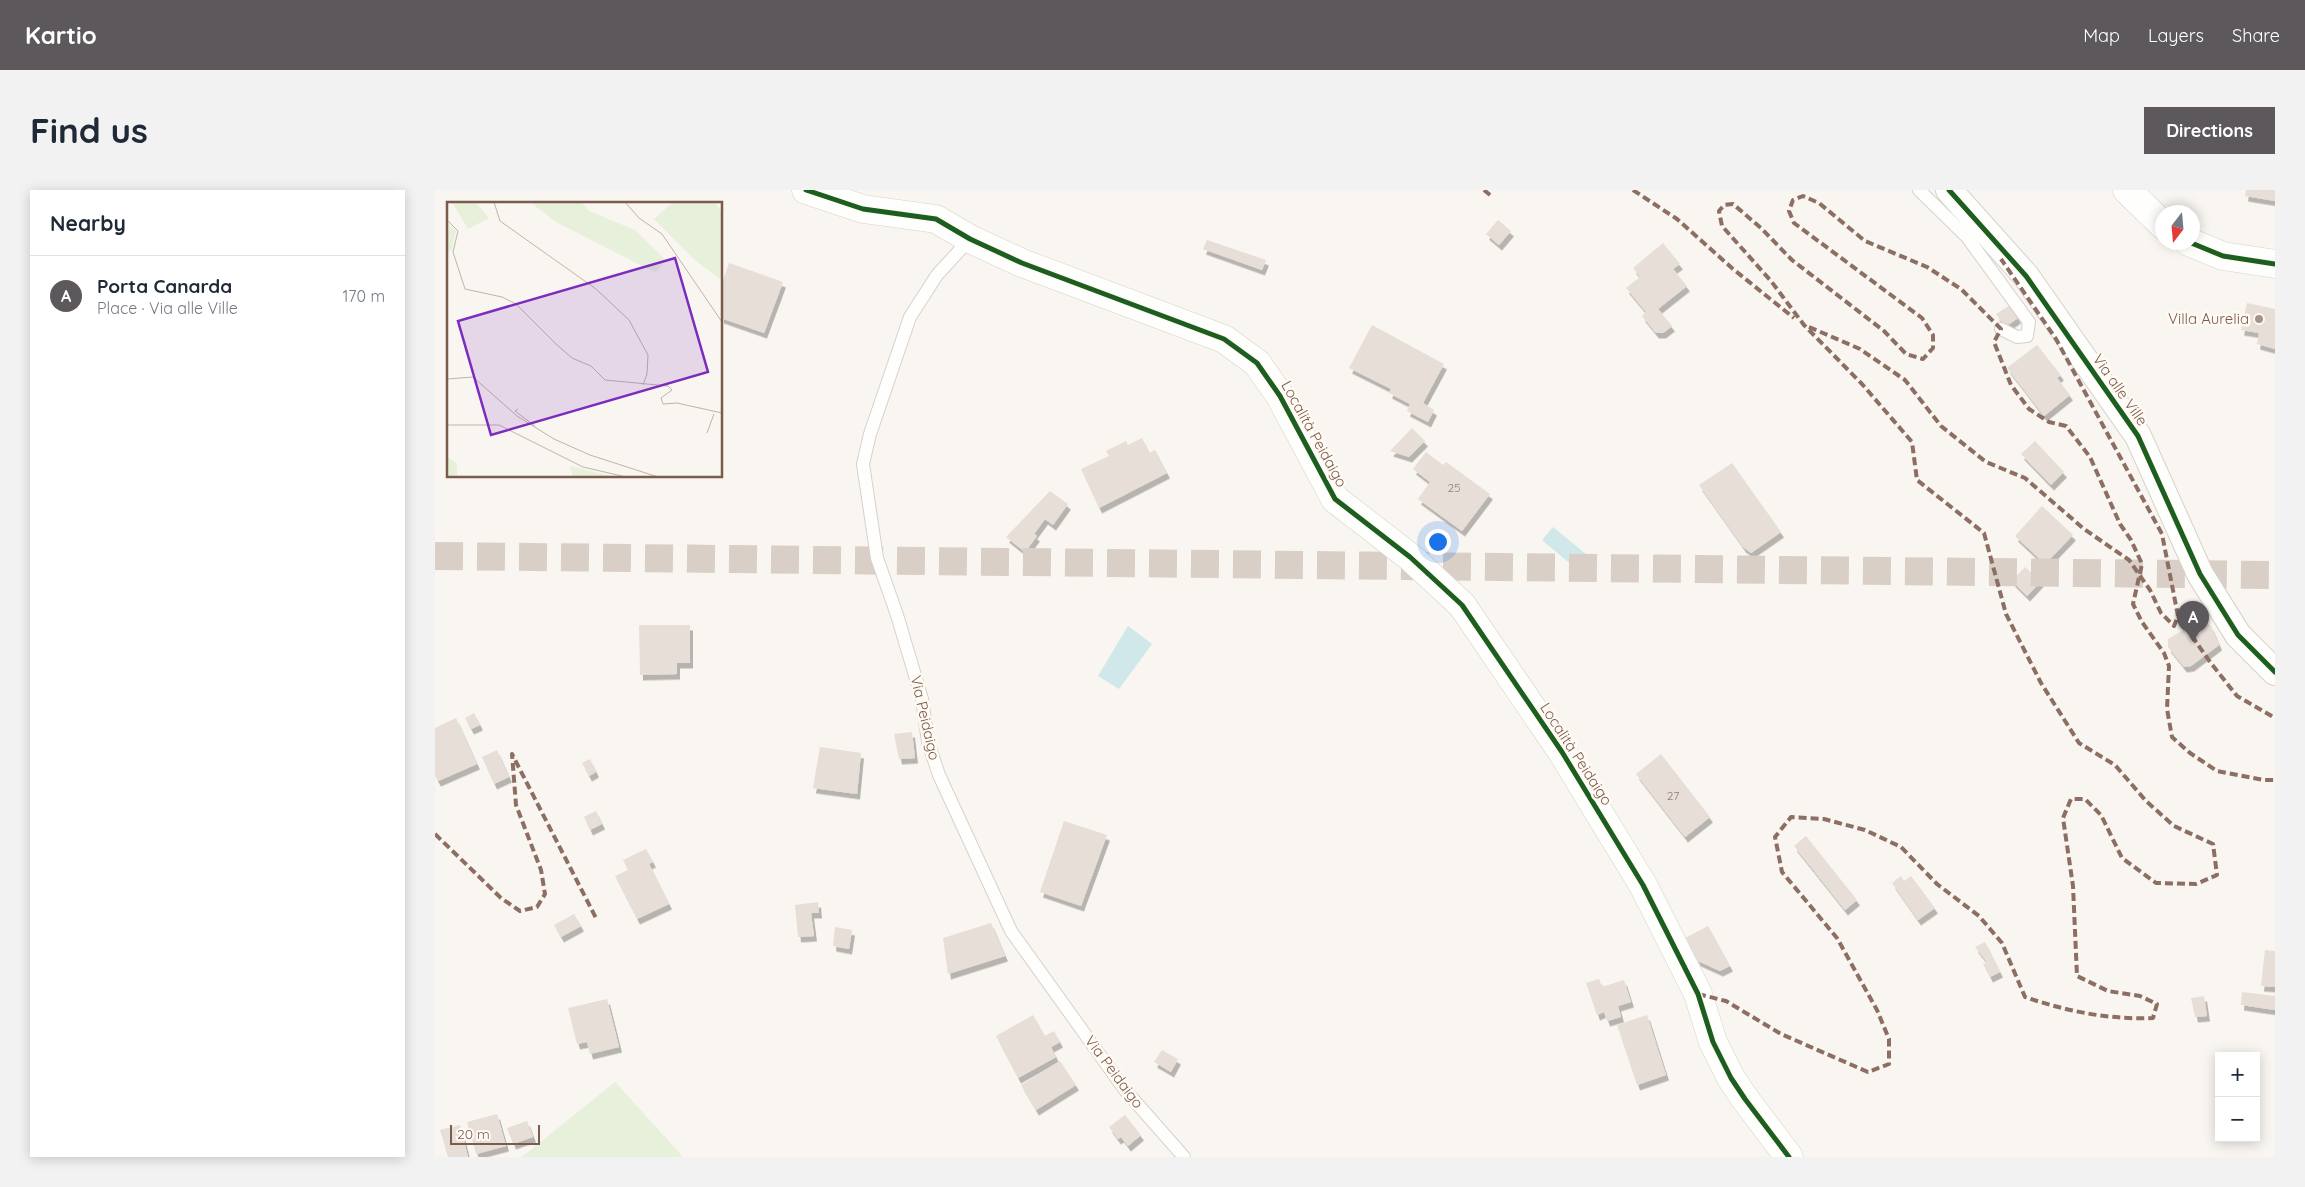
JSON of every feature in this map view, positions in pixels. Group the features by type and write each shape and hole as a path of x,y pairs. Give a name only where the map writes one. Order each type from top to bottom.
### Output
{"street":[{"name":"Località Peidaigo","path":"806,190 863,209 937,219 970,239 1078,286 1224,339 1257,363 1280,396 1335,499 1410,557 1462,605 1556,744 1643,884 1698,994 1713,1042 1731,1078 1789,1157"},
{"name":"Via alle Ville","path":"1949,190 2026,276 2138,436 2200,574 2238,635 2275,672"},
{"path":"2127,190 2155,218"},
{"path":"2200,247 2223,256 2275,264"}],"lane":[{"path":"1919,190 1967,237 2029,322 2027,336 2017,337 2001,329"},
{"name":"Via Peidaigo","path":"970,239 937,275 910,317 870,434 863,464 877,558 922,699 928,742 939,775 1011,931 1125,1090 1183,1157"}],"green space":[{"path":"615,1082 683,1157 522,1157"}],"water":[{"path":"1553,527 1598,564 1586,577 1542,540"},
{"path":"1128,626 1152,644 1119,689 1098,676"}],"building":[{"path":"2246,190 2275,190 2275,201 2245,196"},
{"path":"1498,220 1511,231 1499,245 1486,234"},
{"path":"1207,240 1266,260 1262,270 1203,249"},
{"path":"1663,243 1680,264 1673,269 1687,286 1658,309 1672,326 1663,333 1656,333 1642,316 1646,312 1626,288 1640,277 1633,268"},
{"path":"729,263 783,282 764,333 723,319 723,280"},
{"name":"Villa Aurelia","path":"2247,303 2275,309 2275,349 2257,344 2259,333 2241,330"},
{"path":"2010,305 2018,318 2005,327 1996,314"},
{"path":"1372,325 1444,364 1423,403 1434,410 1428,422 1407,411 1410,404 1389,393 1391,389 1349,368"},
{"path":"2037,345 2061,375 2057,378 2070,395 2044,416 2007,368"},
{"path":"1412,428 1425,441 1409,457 1390,451"},
{"path":"1142,438 1149,453 1155,450 1167,473 1099,508 1081,469 1109,456 1106,451 1126,441 1128,445"},
{"path":"2035,441 2064,472 2051,485 2021,454"},
{"path":"1426,452 1443,465 1446,462 1490,494 1462,531 1418,499 1430,482 1413,469"},
{"path":"1732,463 1781,532 1751,553 1743,547 1699,485"},
{"path":"1050,491 1068,504 1053,525 1045,519 1034,534 1037,536 1025,552 1006,537"},
{"path":"2042,506 2073,535 2045,564 2015,536"},
{"path":"2025,567 2041,581 2027,596 2012,581"},
{"path":"2202,619 2211,626 2219,645 2191,666 2184,667 2168,647 2168,639"},
{"path":"639,625 690,625 690,663 677,663 677,674 640,675"},
{"path":"474,713 480,725 471,729 465,718"},
{"path":"456,718 477,764 438,781 435,776 435,728"},
{"path":"912,732 915,758 899,759 894,734"},
{"path":"820,747 861,753 857,794 813,788"},
{"path":"497,750 509,777 494,784 482,757"},
{"path":"1661,754 1710,817 1685,837 1636,774"},
{"path":"590,759 596,772 589,776 582,763"},
{"path":"596,811 602,824 590,830 584,817"},
{"path":"1064,821 1107,835 1081,906 1040,892"},
{"path":"1806,836 1857,900 1845,910 1794,846"},
{"path":"646,849 653,862 649,864 669,904 637,919 615,876 628,870 623,860"},
{"path":"1901,876 1904,881 1911,876 1935,908 1918,920 1892,883"},
{"path":"818,902 819,913 811,913 814,936 798,937 795,905"},
{"path":"574,914 581,926 561,937 554,925"},
{"path":"991,923 1005,956 948,974 943,938"},
{"path":"1708,926 1730,966 1720,971 1698,961 1685,938"},
{"path":"835,927 852,930 849,949 833,946"},
{"path":"1985,942 2000,972 1990,977 1983,964 1987,962 1975,947"},
{"path":"2265,950 2275,951 2275,987 2261,986"},
{"path":"1599,979 1602,987 1624,980 1631,1002 1618,1006 1621,1017 1607,1021 1604,1012 1597,1015 1586,983"},
{"path":"2242,992 2275,996 2275,1010 2241,1005"},
{"path":"2204,996 2207,1016 2195,1017 2191,998"},
{"path":"607,999 619,1047 590,1054 587,1042 577,1044 568,1008"},
{"path":"1033,1015 1045,1036 1054,1031 1060,1042 1051,1047 1056,1057 1018,1078 996,1036"},
{"path":"1647,1015 1666,1075 1637,1085 1617,1025"},
{"path":"1162,1050 1178,1059 1171,1072 1154,1062"},
{"path":"1060,1061 1076,1085 1036,1110 1021,1085"},
{"path":"497,1114 506,1146 476,1154 467,1122"},
{"path":"1125,1115 1141,1135 1128,1146 1121,1137 1118,1139 1109,1127"},
{"path":"527,1121 533,1137 513,1144 507,1128"},
{"path":"460,1125 468,1157 448,1157 440,1130"}],"tunnel":[{"path":"435,556 2275,575"}],"marked path":[{"path":"1484,190 1490,195"},
{"path":"1633,190 1677,219 1733,269 1794,318"},
{"path":"1698,994 1726,1001 1781,1034 1868,1072 1889,1064 1889,1039 1877,1010 1837,938 1782,872 1775,837 1791,817 1824,819 1865,830 1901,847 1937,884 1979,916 2002,943 2025,997 2088,1014 2120,1018 2153,1018 2157,1004 2140,996 2108,991 2077,976 2073,886 2063,818 2071,799 2085,799 2101,815 2122,858 2156,883 2196,884 2217,875 2213,844 2174,826 2146,801 2115,765 2079,743 2041,683 2006,614 1984,533 1917,480 1912,442 1862,384 1804,325 1771,281 1722,226 1719,211 1724,205 1733,204 1761,228 1792,260 1884,331 1906,354 1923,359 1933,348 1933,335 1922,318 1794,223 1789,211 1793,200 1803,196 1819,203 1865,241 1927,267 1961,289 2001,329 1994,342 2011,385 2029,409 2049,422 2066,426 2090,457 2120,524 2131,540 2142,564 2133,604 2142,622 2164,653 2169,666 2167,709 2172,737 2190,753 2217,771 2264,780 2275,780"},
{"path":"1809,327 1860,349 1905,380 1941,426 1986,462 2025,478 2084,529 2129,560 2150,590 2161,613 2174,626 2178,616 2162,534 2056,339 2001,259"},
{"path":"2178,616 2210,662 2237,696 2275,718"},
{"path":"435,834 501,898 520,911 537,907 545,894 541,870 516,805 512,754 597,920"}],"cycle path":[{"path":"806,190 863,209 936,219 970,239 1022,263 1224,339 1257,363 1280,396 1335,499 1410,557 1462,605 1562,752 1643,885 1698,994 1713,1042 1731,1078 1789,1157"},
{"path":"1949,190 2026,276 2138,436 2200,574 2238,635 2275,672"},
{"path":"2200,247 2223,256 2275,264"}],"place":[{"name":"Villa Aurelia","path":"2259,319"},
{"name":"Porta Canarda","path":"2193,642"}]}
